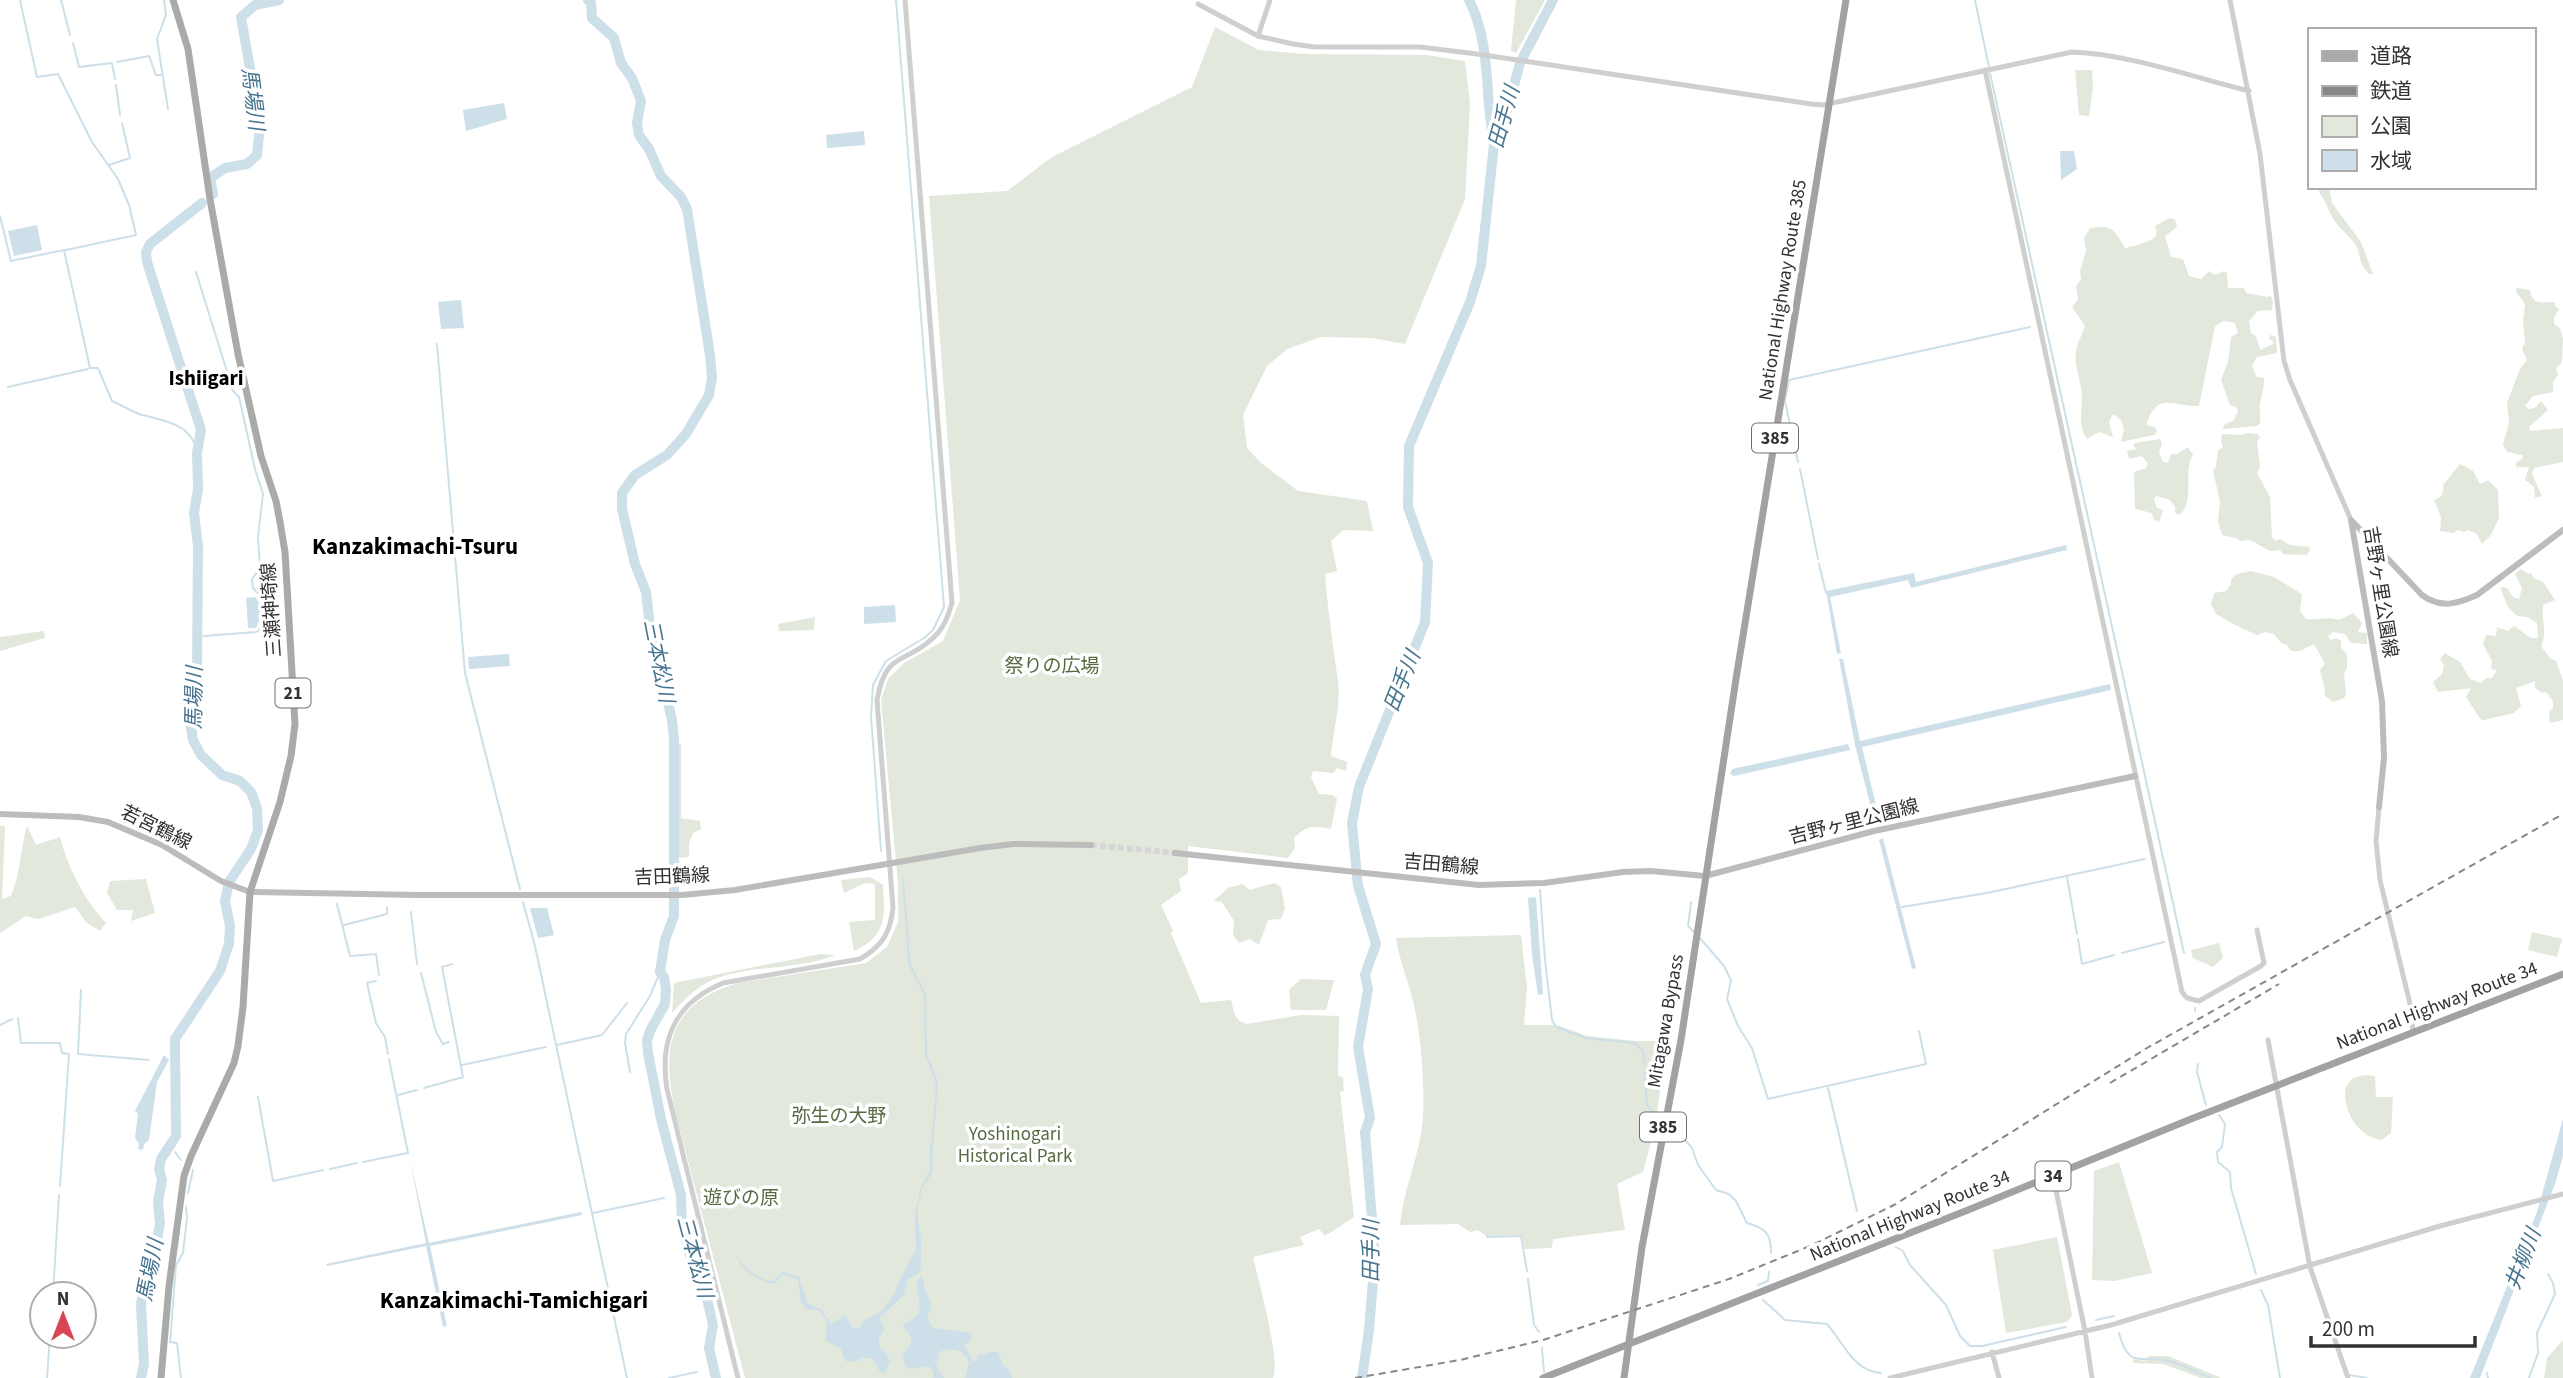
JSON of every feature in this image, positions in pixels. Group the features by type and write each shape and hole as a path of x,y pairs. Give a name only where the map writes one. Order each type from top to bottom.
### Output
{"highway":[{"name":"National Highway Route 385","path":"1705,876 1846,0"},
{"name":"Mitagawa Bypass","path":"1624,1378 1642,1248 1681,1040 1705,876"},
{"name":"National Highway Route 34","path":"1543,1378 2563,974"}],"main road":[{"name":"三瀬神埼線","path":"161,1378 169,1286 184,1176 234,1063 243,1007 250,892 280,802 292,756 295,724 285,552 276,501 261,456 238,354 210,200 188,49 173,0"},
{"name":"吉野ヶ里公園線","path":"2351,520 2422,595 2436,604 2444,605 2477,595 2563,530"},
{"name":"吉野ヶ里公園線","path":"2351,520 2382,701 2384,758 2379,807"},
{"name":"吉野ヶ里公園線","path":"1705,876 1874,831 2134,776"},
{"name":"若宮鶴線","path":"0,814 79,817 108,822 162,845 220,881 250,892"},
{"name":"吉田鶴線","path":"250,892 682,895 735,890 1013,844 1091,845"},
{"name":"吉田鶴線","path":"1175,853 1479,885 1544,883 1623,872 1651,871 1705,876"}],"street":[{"path":"738,1378 667,1089 664,1072 667,1042 675,1020 691,1001 705,990 723,983 860,959 884,940 890,928 893,908 877,700 880,685 891,665 933,638 947,620 952,603 905,0"},
{"path":"1258,36 1270,0"},
{"path":"2230,0 2260,154 2284,361 2351,520"},
{"path":"1198,4 1258,36 1315,47 1420,47 1533,61 1811,104 1829,103 2058,54 2094,53 2249,91"},
{"path":"1985,70 2134,776 2182,992 2187,998 2199,1001 2261,966 2264,962 2257,930"},
{"path":"2379,807 2376,841 2380,880 2410,1008 2413,1032"},
{"path":"2268,1040 2310,1266 2347,1375"},
{"path":"2053,1176 2092,1378"},
{"path":"1889,1378 2085,1331 2440,1226 2560,1194"},
{"path":"1992,1352 1999,1378"}],"green space":[{"path":"1516,0 1545,0 1516,53 1511,51"},
{"name":"Yoshinogari Historical Park","path":"1215,27 1259,50 1304,54 1426,55 1465,61 1470,104 1465,199 1405,344 1372,338 1321,337 1287,349 1267,366 1243,415 1247,448 1261,463 1298,491 1367,501 1373,531 1343,530 1331,541 1337,571 1325,574 1339,691 1331,756 1347,762 1346,771 1337,768 1333,773 1313,771 1311,777 1319,794 1333,795 1337,799 1331,829 1307,828 1294,838 1295,848 1288,858 1188,846 1188,873 1179,879 1181,891 1161,905 1201,1003 1231,1000 1237,1018 1247,1024 1301,1015 1339,1016 1338,1076 1343,1077 1344,1091 1340,1092 1354,1217 1325,1236 1319,1229 1300,1237 1304,1245 1253,1257 1272,1338 1275,1369 1273,1378 745,1378 675,1111 669,1067 671,1048 675,1030 684,1015 697,1002 715,992 738,983 866,963 887,947 898,922 898,883 881,700 888,679 904,663 943,641 960,600 929,196 1007,191 1052,157 1192,87"},
{"path":"2075,70 2092,70 2093,88 2089,116 2079,115"},
{"path":"2320,189 2329,189 2332,203 2361,242 2373,274 2369,274 2365,269 2356,245 2334,220"},
{"path":"2170,218 2175,220 2177,227 2165,236 2171,257 2183,259 2189,276 2201,279 2209,271 2215,275 2224,271 2227,273 2228,288 2244,288 2246,293 2267,297 2270,295 2273,300 2272,310 2258,311 2249,321 2251,333 2256,336 2260,350 2273,344 2269,339 2270,335 2276,337 2277,353 2257,357 2252,366 2257,377 2264,378 2260,423 2257,426 2223,429 2224,425 2234,420 2238,411 2230,405 2221,380 2228,362 2231,337 2238,333 2235,323 2224,321 2215,326 2199,406 2161,404 2151,414 2146,425 2155,427 2157,431 2154,435 2121,442 2124,429 2121,420 2113,414 2109,422 2113,437 2099,432 2087,439 2081,424 2082,396 2076,358 2077,346 2085,326 2072,307 2078,299 2076,286 2081,279 2080,271 2086,251 2084,238 2090,228 2108,228 2127,248 2154,238 2155,226"},
{"path":"2517,288 2530,290 2536,301 2555,302 2559,309 2554,324 2560,328 2563,339 2562,362 2556,369 2558,375 2553,382 2553,392 2533,396 2525,406 2529,409 2535,408 2541,401 2548,410 2529,427 2530,431 2563,428 2563,462 2534,468 2532,474 2542,496 2535,498 2534,487 2525,480 2529,467 2517,467 2515,464 2523,458 2522,455 2507,452 2503,444 2509,423 2507,403 2520,369 2527,360 2522,349 2525,342 2525,304 2516,292"},
{"path":"2222,434 2258,434 2260,438 2257,441 2260,467 2257,473 2270,497 2272,537 2275,541 2280,539 2290,545 2309,547 2307,555 2270,551 2250,540 2240,541 2222,535 2218,521 2220,502 2213,470 2216,467 2218,450 2223,447"},
{"path":"2160,439 2162,444 2159,453 2163,462 2168,463 2171,454 2177,454 2188,447 2193,455 2184,509 2179,515 2175,513 2175,507 2170,500 2156,496 2154,499 2157,508 2163,510 2159,522 2154,520 2152,513 2135,509 2134,472 2146,468 2148,464 2142,456 2129,459 2127,451 2136,449 2133,445 2135,443"},
{"path":"2460,464 2473,471 2480,484 2488,480 2498,490 2499,518 2491,535 2482,544 2477,534 2468,530 2453,533 2440,531 2441,517 2434,500 2442,495 2443,485"},
{"path":"2520,569 2543,582 2555,600 2543,605 2544,636 2541,646 2550,658 2556,661 2563,681 2563,720 2550,723 2549,712 2553,708 2553,701 2546,692 2542,693 2535,688 2535,681 2516,688 2521,706 2514,713 2484,720 2481,720 2466,697 2471,688 2438,692 2433,682 2442,674 2444,666 2440,659 2445,653 2460,662 2470,679 2481,683 2486,678 2492,678 2497,670 2491,669 2492,661 2483,644 2486,635 2496,636 2497,627 2508,631 2514,626 2531,638 2538,638 2537,623 2527,617 2517,616 2508,607 2500,587 2507,588 2513,597 2519,599 2522,588 2515,574"},
{"path":"2251,571 2274,577 2302,594 2300,611 2306,619 2339,620 2353,613 2362,623 2358,632 2367,633 2367,644 2351,643 2345,634 2333,632 2328,636 2331,640 2336,638 2341,641 2341,648 2347,654 2344,698 2333,702 2324,695 2320,670 2325,664 2314,644 2300,651 2290,650 2274,634 2265,632 2257,635 2216,614 2211,604 2214,593 2226,591 2231,579 2237,574"},
{"path":"815,617 814,630 779,631 778,624"},
{"path":"44,631 45,638 0,651 0,637"},
{"path":"677,744 681,744 681,818 700,821 701,829 693,833 689,843 689,857 678,858"},
{"path":"0,826 5,826 2,899 11,896 27,826 36,845 60,837 78,883 106,923 100,931 87,923 75,907 38,919 26,916 0,933"},
{"path":"870,877 883,885 882,924 873,939 854,951 849,922 875,920 875,884 865,883 844,893 841,880"},
{"path":"146,879 155,913 131,921 133,910 117,910 107,893 110,881"},
{"path":"1274,883 1281,887 1285,908 1281,919 1268,920 1259,945 1250,939 1239,943 1233,935 1234,921 1222,902 1214,901 1228,888 1242,884 1250,890"},
{"path":"2532,932 2562,939 2557,957 2528,950"},
{"path":"1521,935 1527,987 1524,1025 1557,1025 1587,1036 1667,1041 1655,1127 1643,1172 1617,1184 1625,1230 1553,1239 1552,1248 1525,1249 1521,1235 1486,1236 1478,1230 1470,1232 1458,1224 1400,1225 1421,1132 1423,1091 1416,1014 1396,938"},
{"path":"2219,943 2223,958 2213,967 2193,958 2191,950"},
{"path":"820,954 835,955 804,963 740,972 710,981 694,991 672,1013 674,983"},
{"path":"1301,979 1334,980 1326,1010 1291,1010 1289,990"},
{"path":"2375,1076 2376,1097 2393,1097 2391,1133 2381,1140 2358,1128 2346,1104 2346,1086 2353,1078"},
{"path":"2119,1162 2152,1273 2115,1281 2092,1280 2094,1171"},
{"path":"2057,1237 2072,1315 2067,1322 2006,1333 1993,1250"},
{"path":"2563,1340 2563,1378 2544,1378 2547,1358"},
{"path":"2148,1356 2168,1356 2222,1378 2201,1378 2163,1364 2133,1363 2134,1359 2145,1361"}],"water":[{"path":"504,103 507,119 466,131 463,110"},
{"path":"864,131 865,145 827,148 826,135"},
{"path":"2060,151 2074,151 2077,169 2061,180"},
{"path":"37,225 42,250 14,256 8,231"},
{"path":"461,300 464,328 441,329 438,302"},
{"path":"2066,545 2067,550 1911,588 1908,580 1830,597 1841,653 1837,654 1826,591 1914,573 1916,582"},
{"path":"255,597 264,609 256,628 248,628 246,598"},
{"path":"895,605 896,622 864,624 864,607"},
{"path":"509,654 510,666 469,669 468,657"},
{"path":"1839,659 1843,659 1860,741 2110,684 2111,690 1862,747 1880,822 1875,823 1855,745"},
{"path":"1848,744 1850,750 1734,776 1730,774 1732,769"},
{"path":"1883,838 1916,968 1912,969 1879,840"},
{"path":"1536,897 1543,994 1538,995 1528,898"},
{"path":"530,908 547,908 554,935 538,938"},
{"path":"164,1055 169,1060 157,1082 149,1140 144,1144 143,1150 138,1149 139,1144 135,1138 138,1113 135,1112"},
{"name":"井柳川","path":"2563,1119 2563,1156 2555,1184 2480,1378 2470,1378 2537,1212"},
{"path":"930,1145 933,1145 932,1173 922,1189 917,1212 921,1268 919,1273 907,1280 904,1295 879,1318 885,1328 879,1339 879,1346 890,1362 885,1373 881,1373 872,1359 863,1357 855,1362 845,1361 841,1349 825,1340 825,1318 818,1310 808,1310 801,1302 798,1280 784,1274 774,1284 762,1281 746,1270 736,1255 747,1268 767,1280 773,1281 783,1272 799,1277 807,1303 822,1310 831,1324 845,1315 852,1327 859,1328 890,1300 916,1251 915,1213 921,1187 930,1171"},
{"path":"410,1160 429,1243 581,1212 582,1215 430,1246 447,1326 443,1327 426,1246 327,1266 326,1264 426,1243"},
{"path":"921,1275 931,1304 927,1315 930,1324 934,1328 972,1333 972,1338 965,1345 973,1362 977,1361 977,1356 998,1352 1012,1378 965,1378 969,1362 964,1354 952,1350 939,1352 936,1367 944,1378 933,1378 933,1371 929,1366 909,1369 905,1366 903,1354 911,1343 911,1338 903,1326 915,1317 919,1310 917,1285"}],"waterway":[{"path":"20,0 37,77 58,74 92,142 118,179 129,205 136,235 66,250"},
{"path":"61,0 70,35"},
{"path":"164,0 166,15 157,39 168,109"},
{"name":"馬場川","path":"213,194 210,178 225,168 247,164 257,155 260,126 241,17 255,5 279,0"},
{"name":"三本松川","path":"588,0 591,3 592,18 614,38 621,63 632,78 641,101 637,123 639,135 649,149 661,176 681,197 687,209 710,355 712,378 709,395 686,434 667,455 635,475 622,493 622,509 635,564 646,592 650,627 672,720 674,740 674,916 665,940 660,972 664,977 666,989 665,1004 647,1040 648,1053 661,1119 681,1195 682,1224 695,1274 707,1299 713,1325 709,1348 716,1378"},
{"path":"881,851 871,716 873,685 886,661 933,630 944,607 896,0"},
{"path":"1469,0 1484,52 1494,143"},
{"name":"田手川","path":"1362,1378 1375,1257 1365,1132 1370,1118 1358,1047 1368,989 1365,975 1376,944 1358,886 1352,823 1359,787 1425,622 1428,563 1408,507 1409,446 1470,302 1481,266 1494,144 1508,108 1520,63 1553,0"},
{"path":"1975,0 1989,67"},
{"path":"73,43 79,67 112,63 115,79"},
{"path":"117,62 149,56 156,75 162,75"},
{"path":"1990,73 2184,953"},
{"path":"116,85 120,115"},
{"path":"109,165 130,158 122,123"},
{"name":"馬場川","path":"141,1378 144,1364 141,1305 148,1257 157,1239 160,1224 158,1202 162,1180 159,1169 161,1159 176,1136 175,1039 220,971 229,944 230,926 225,901 229,882 251,849 258,830 257,808 251,792 240,781 222,775 201,755 193,740 190,721 197,672 198,546 194,513 201,430 146,252 150,244 202,203"},
{"path":"0,216 11,261 64,250 90,368 98,368 112,401 138,414 177,425 190,436 197,453"},
{"path":"196,272 233,391 239,397 263,494 258,537 260,568 252,579 253,588 270,606 266,621 256,632 204,636"},
{"path":"1798,462 1785,401 1789,380 2030,327"},
{"path":"437,344 465,673 520,889"},
{"path":"8,387 88,369"},
{"path":"1800,469 1818,559"},
{"path":"1819,564 1826,593"},
{"path":"1902,907 1987,893 2145,859"},
{"path":"2067,877 2077,934"},
{"path":"903,880 909,958 911,968 925,994 926,1053 937,1084 932,1145"},
{"path":"1540,890 1552,1020 1556,1027 1586,1038 1635,1043 1643,1051 1644,1065"},
{"path":"523,902 535,946 627,1378"},
{"path":"1691,902 1688,926 1695,933"},
{"path":"337,904 350,956 376,954 379,975"},
{"path":"344,925 387,914 387,907"},
{"path":"411,912 417,964"},
{"path":"1699,937 1724,966 1731,980 1727,999 1738,1026 1752,1048 1768,1099 1926,1064 1919,1031"},
{"path":"2078,939 2082,964 2114,955"},
{"path":"2122,953 2164,942"},
{"path":"424,1088 463,1077 442,967 452,964"},
{"path":"630,1072 626,1034 650,996 660,972"},
{"path":"421,973 436,1032 443,1044 449,1042"},
{"path":"376,981 367,983 376,1023 385,1037 388,1054"},
{"path":"81,990 78,1054 149,1060"},
{"path":"557,1045 602,1035 627,1003"},
{"path":"18,1018 21,1043 60,1043 62,1053 69,1054 60,1186"},
{"path":"0,1025 12,1019"},
{"path":"462,1065 546,1047"},
{"path":"363,1162 408,1153 389,1059"},
{"path":"2198,1064 2197,1072 2206,1105"},
{"path":"1645,1073 1647,1104 1654,1116"},
{"path":"1828,1088 1857,1211"},
{"path":"398,1095 417,1090"},
{"path":"258,1097 273,1181 323,1170"},
{"path":"2219,1115 2225,1124 2222,1147 2217,1152 2218,1162 2230,1172 2231,1188 2256,1274"},
{"path":"1673,1126 1692,1148 1698,1165 1716,1190 1729,1194 1736,1201 1747,1223 1766,1233 1771,1253"},
{"path":"175,1152 181,1160"},
{"path":"330,1169 357,1163"},
{"path":"188,1193 193,1170"},
{"path":"54,1280 59,1195"},
{"path":"593,1213 664,1198"},
{"path":"181,1378 177,1343 170,1342 176,1265 183,1253 186,1207"},
{"path":"1864,1231 1877,1238"},
{"path":"1487,1237 1521,1236 1527,1271"},
{"path":"1896,1247 1903,1251 1910,1265 1946,1305 1960,1336 1970,1346 1982,1346 2066,1327"},
{"path":"1758,1285 1768,1281 1769,1272"},
{"path":"2529,1378 2538,1353 2537,1333 2555,1294 2548,1274"},
{"path":"1528,1279 1534,1325 1539,1332"},
{"path":"2261,1290 2268,1305 2280,1378"},
{"path":"1763,1300 1785,1320 1827,1324 1856,1362 1881,1373"},
{"path":"2096,1320 2114,1316"},
{"path":"2119,1333 2123,1345 2132,1357 2169,1361 2210,1378"},
{"path":"1542,1348 1544,1372"},
{"path":"47,1378 49,1350"},
{"path":"669,1378 697,1372"},
{"path":"2487,1373 2488,1378"},
{"path":"2349,1375 2367,1378"}],"tunnel":[{"path":"1091,845 1175,853"}],"railway":[{"path":"1355,1378 1460,1360 1543,1340 1729,1279 1810,1246 1894,1205 2147,1048 2563,814"},
{"path":"2110,1083 2279,984"}],"district":[{"name":"Ishiigari","path":"206,378"},
{"name":"Kanzakimachi-Tsuru","path":"415,546"},
{"name":"Kanzakimachi-Tamichigari","path":"514,1300"}],"park label":[{"name":"祭りの広場","path":"1052,666"},
{"name":"弥生の大野","path":"839,1116"},
{"name":"遊びの原","path":"741,1198"}]}
